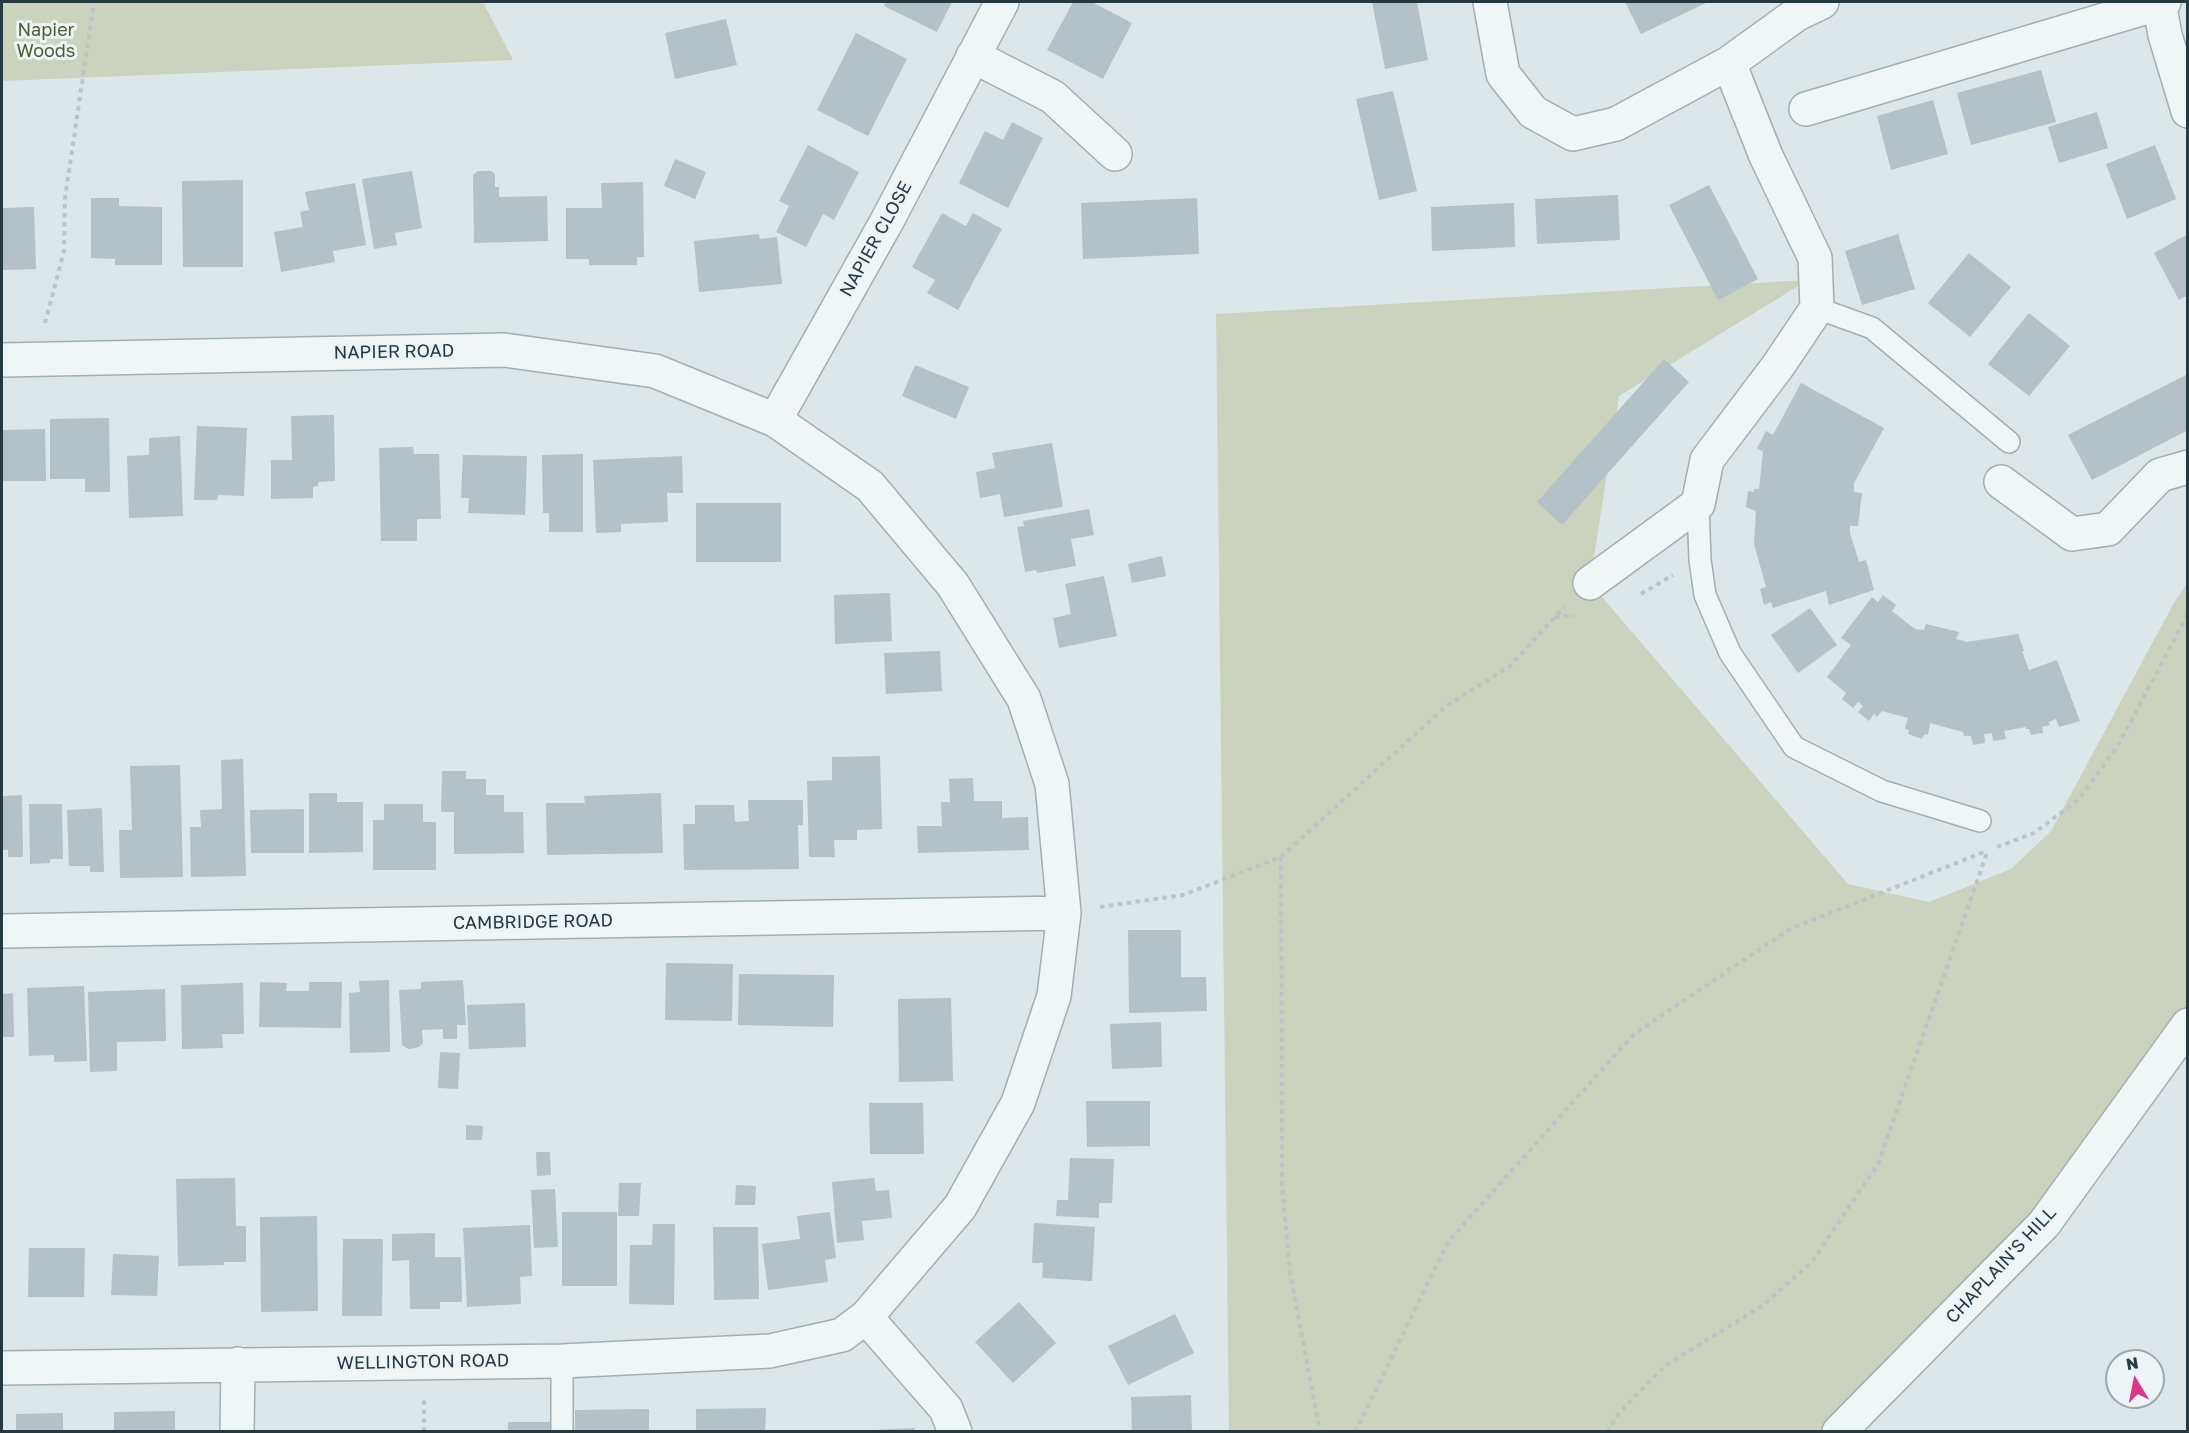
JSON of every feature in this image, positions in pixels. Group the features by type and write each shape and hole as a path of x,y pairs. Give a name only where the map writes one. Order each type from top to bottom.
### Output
{"street":[{"name":"NAPIER CLOSE","path":"775,420 887,221 1002,2"},
{"path":"1490,2 1503,74 1533,112 1573,134 1616,124 1729,63 1804,6"},
{"path":"1806,109 2161,2 2165,35 2187,111"},
{"path":"973,56 1053,97 1115,154"},
{"path":"1579,593 1698,504 1707,460 1778,366 1817,308 1815,258 1766,156 1729,63"},
{"name":"NAPIER ROAD","path":"2,360 504,350 655,371 775,420 870,486 953,585 1024,699 1052,784 1064,913 1054,996 1018,1103 960,1207 854,1326"},
{"path":"2001,482 2072,534 2108,529 2160,475 2187,467"},
{"name":"CAMBRIDGE ROAD","path":"2,931 1064,913"},
{"name":"CHAPLAIN'S HILL","path":"1839,1431 2044,1224 2187,1025"},
{"path":"854,1326 946,1409 955,1431"},
{"name":"WELLINGTON ROAD","path":"2,1368 562,1360 770,1351 854,1326"},
{"path":"237,1431 238,1364"}],"lane":[{"path":"1817,308 1872,328 2009,442"},
{"path":"1698,504 1700,560 1705,595 1730,653 1794,747 1882,790 1980,822"},
{"path":"562,1360 562,1431"}],"path":[{"path":"40,359 43,329 64,251 65,198 94,2"},
{"path":"1064,913 1183,896 1281,857 1445,707 1510,666 1579,593"},
{"path":"1355,1431 1449,1242 1634,1034 1790,929 2034,833 2078,800 2117,747 2187,614"},
{"path":"1607,1431 1619,1413 1666,1365 1762,1306 1812,1263 1871,1174 1882,1153 1989,850"},
{"path":"1281,857 1282,1184 1290,1274 1320,1431"}],"green space":[{"name":"Napier Woods","path":"2,2 483,2 513,60 2,81"},
{"path":"1808,280 1619,396 1590,583 1848,884 1929,902 2011,869 2051,831 2175,601 2187,584 2187,1025 2044,1224 1838,1431 1229,1431 1216,314"}],"building":[{"path":"886,2 952,2 937,32 884,6"},
{"path":"1073,2 1092,2 1132,23 1103,79 1047,50"},
{"path":"1372,2 1417,2 1428,60 1385,69"},
{"path":"1625,2 1708,2 1641,34"},
{"path":"726,19 737,65 675,79 665,33"},
{"path":"856,33 907,59 868,136 817,110"},
{"path":"2041,70 2056,122 1971,145 1957,93"},
{"path":"1393,91 1417,191 1379,200 1356,99"},
{"path":"1933,100 1948,154 1891,170 1877,116"},
{"path":"2097,112 2108,148 2059,163 2048,127"},
{"path":"1012,122 1043,138 1008,208 959,183 985,131 1003,140"},
{"path":"808,145 859,172 834,220 823,214 806,247 776,232 789,206 779,201"},
{"path":"2155,145 2176,199 2127,219 2106,164"},
{"path":"675,159 706,172 695,199 664,186"},
{"path":"412,171 422,228 395,233 397,245 374,249 362,179"},
{"path":"478,171 491,171 495,174 495,187 499,187 499,197 547,196 548,241 474,243 473,175"},
{"path":"243,180 243,267 183,267 182,181"},
{"path":"643,182 644,257 637,257 637,265 589,265 589,259 566,259 566,208 602,208 601,183"},
{"path":"355,183 366,245 333,251 335,262 281,272 274,232 303,227 300,212 309,210 305,192"},
{"path":"1709,185 1758,279 1718,300 1669,205"},
{"path":"1618,195 1620,240 1537,244 1535,199"},
{"path":"91,198 119,198 119,206 162,207 162,265 115,265 115,259 91,258"},
{"path":"1197,198 1199,254 1083,259 1081,203"},
{"path":"1514,203 1515,247 1432,251 1431,207"},
{"path":"34,207 36,269 2,270 2,208"},
{"path":"942,213 966,226 973,213 1002,229 958,310 927,293 935,280 912,267"},
{"path":"759,234 760,239 777,237 782,284 699,292 694,241"},
{"path":"1898,234 1915,289 1862,305 1845,251"},
{"path":"2188,234 2188,295 2179,300 2154,253"},
{"path":"1969,253 2011,287 1970,337 1928,303"},
{"path":"2029,313 2070,346 2029,396 1988,364"},
{"path":"1664,359 1689,382 1562,525 1537,502"},
{"path":"915,365 969,387 956,419 902,396"},
{"path":"2188,374 2188,430 2092,480 2068,435"},
{"path":"1801,383 1884,428 1854,483 1854,492 1862,493 1858,526 1850,526 1859,562 1866,560 1874,590 1829,605 1826,591 1773,608 1771,602 1764,605 1760,589 1766,587 1754,544 1756,511 1746,507 1748,491 1754,492 1754,489 1759,489 1763,452 1757,448 1766,431 1773,435"},
{"path":"334,415 335,481 318,482 318,486 313,487 313,498 271,499 271,460 292,460 291,416"},
{"path":"109,418 110,492 85,492 85,479 50,479 50,419"},
{"path":"197,426 247,428 244,496 218,495 217,500 194,500"},
{"path":"45,429 46,481 2,481 2,430"},
{"path":"180,436 183,516 129,518 127,456 149,455 149,438"},
{"path":"1052,443 1063,507 1004,517 1000,494 980,498 976,472 995,468 992,453"},
{"path":"413,447 414,454 439,454 441,519 417,519 417,541 381,541 379,448"},
{"path":"583,454 583,532 549,532 549,513 543,513 542,455"},
{"path":"463,455 527,456 525,515 468,513 469,498 461,498"},
{"path":"682,456 683,493 667,493 668,522 621,524 621,532 596,533 593,460"},
{"path":"696,503 781,503 781,562 696,562"},
{"path":"1089,509 1094,535 1071,539 1076,566 1037,573 1036,570 1025,572 1017,527 1024,526 1023,521"},
{"path":"1162,556 1166,576 1132,583 1128,564"},
{"path":"1104,576 1117,636 1059,648 1053,618 1071,614 1065,584"},
{"path":"890,593 892,641 835,644 834,595"},
{"path":"1883,595 1896,605 1892,611 1915,629 1924,630 1926,624 1959,632 1956,639 1967,642 2018,634 2029,670 2057,660 2080,721 2059,727 2056,719 2049,722 2050,725 2042,727 2043,733 2031,735 2026,727 2004,731 2006,739 1993,741 1992,733 1984,734 1985,743 1973,745 1971,736 1964,736 1963,732 1930,723 1928,735 1925,734 1922,739 1908,734 1909,730 1905,729 1908,718 1882,711 1877,717 1874,714 1869,721 1858,712 1863,706 1858,702 1853,708 1842,699 1846,693 1827,677 1851,645 1841,638 1872,597 1878,602"},
{"path":"1810,608 1837,645 1798,673 1771,635"},
{"path":"940,651 942,691 886,694 884,653"},
{"path":"880,756 882,829 857,830 857,840 834,840 835,857 809,857 807,781 832,780 832,757"},
{"path":"243,759 246,876 191,877 190,827 201,827 200,810 222,809 221,760"},
{"path":"180,765 183,877 120,878 119,830 132,830 130,766"},
{"path":"442,771 466,771 466,779 486,779 486,795 504,795 504,812 523,812 524,853 454,854 454,812 441,812"},
{"path":"973,778 974,801 1002,801 1002,818 1028,817 1029,850 918,853 917,826 942,826 941,802 950,802 949,779"},
{"path":"309,793 337,793 337,802 363,802 363,852 309,853"},
{"path":"661,793 663,853 547,855 546,803 585,803 584,796"},
{"path":"22,795 23,857 8,857 8,850 2,850 2,796"},
{"path":"748,800 803,800 803,825 798,825 799,869 684,870 683,824 695,824 695,805 734,805 735,822 749,821"},
{"path":"29,804 62,804 63,859 50,859 50,863 30,864"},
{"path":"384,804 423,804 423,822 436,822 436,870 373,870 373,820 384,820"},
{"path":"102,808 104,872 90,872 90,866 69,866 67,810"},
{"path":"304,809 304,853 251,853 250,810"},
{"path":"1128,930 1181,930 1181,977 1206,977 1207,1011 1129,1013"},
{"path":"666,963 733,964 732,1021 665,1020"},
{"path":"739,974 834,975 833,1027 738,1025"},
{"path":"389,980 390,1052 350,1053 349,993 360,992 359,981"},
{"path":"463,980 466,1025 457,1025 457,1039 443,1039 443,1029 422,1030 423,1043 419,1047 409,1049 402,1045 399,990 421,989 421,982"},
{"path":"260,982 287,983 286,991 309,991 309,982 342,982 341,1028 259,1027"},
{"path":"243,983 244,1034 222,1034 223,1048 182,1049 181,985"},
{"path":"84,986 87,1061 54,1062 54,1055 29,1056 27,988"},
{"path":"165,989 166,1041 117,1042 117,1071 90,1072 88,992"},
{"path":"13,993 14,1037 2,1037 2,994"},
{"path":"951,998 953,1081 899,1082 898,999"},
{"path":"525,1003 526,1047 469,1049 467,1005"},
{"path":"1161,1022 1162,1067 1112,1069 1110,1024"},
{"path":"440,1052 460,1053 458,1089 438,1088"},
{"path":"1086,1101 1150,1101 1150,1146 1087,1147"},
{"path":"869,1103 923,1103 924,1154 870,1154"},
{"path":"466,1125 483,1126 482,1140 466,1140"},
{"path":"536,1152 550,1152 551,1175 537,1176"},
{"path":"1070,1158 1114,1159 1112,1203 1099,1203 1099,1218 1056,1216 1057,1200 1068,1200"},
{"path":"235,1178 236,1226 246,1226 246,1262 178,1266 176,1179"},
{"path":"874,1178 876,1191 889,1190 892,1218 862,1221 864,1240 837,1243 832,1182"},
{"path":"619,1183 641,1183 639,1216 618,1216"},
{"path":"736,1185 756,1186 755,1205 735,1205"},
{"path":"555,1189 558,1247 534,1248 531,1190"},
{"path":"562,1212 617,1212 617,1286 562,1286"},
{"path":"830,1212 836,1258 825,1260 828,1282 768,1290 762,1244 800,1239 797,1216"},
{"path":"317,1216 318,1311 261,1312 260,1217"},
{"path":"1034,1223 1095,1227 1092,1281 1042,1278 1043,1263 1032,1263"},
{"path":"653,1224 675,1224 674,1305 629,1304 630,1245 652,1245"},
{"path":"530,1225 532,1276 520,1277 521,1304 467,1307 463,1228"},
{"path":"713,1227 758,1227 759,1299 714,1300"},
{"path":"435,1233 435,1257 461,1257 462,1302 440,1302 440,1309 410,1309 409,1260 392,1261 392,1234"},
{"path":"343,1239 383,1239 382,1316 342,1316"},
{"path":"29,1248 85,1248 84,1297 28,1297"},
{"path":"113,1254 159,1256 157,1296 111,1295"},
{"path":"1019,1302 1056,1343 1013,1383 975,1342"},
{"path":"1175,1314 1194,1353 1128,1385 1108,1346"},
{"path":"1191,1395 1192,1432 1132,1432 1131,1397"},
{"path":"766,1408 765,1432 696,1432 696,1409"},
{"path":"649,1409 649,1432 575,1432 575,1410"},
{"path":"175,1411 175,1432 114,1432 114,1412"},
{"path":"63,1413 63,1432 16,1432 16,1414"},
{"path":"508,1422 556,1422 556,1432 508,1432"},
{"path":"915,1428 915,1432 872,1432 872,1430"}]}
